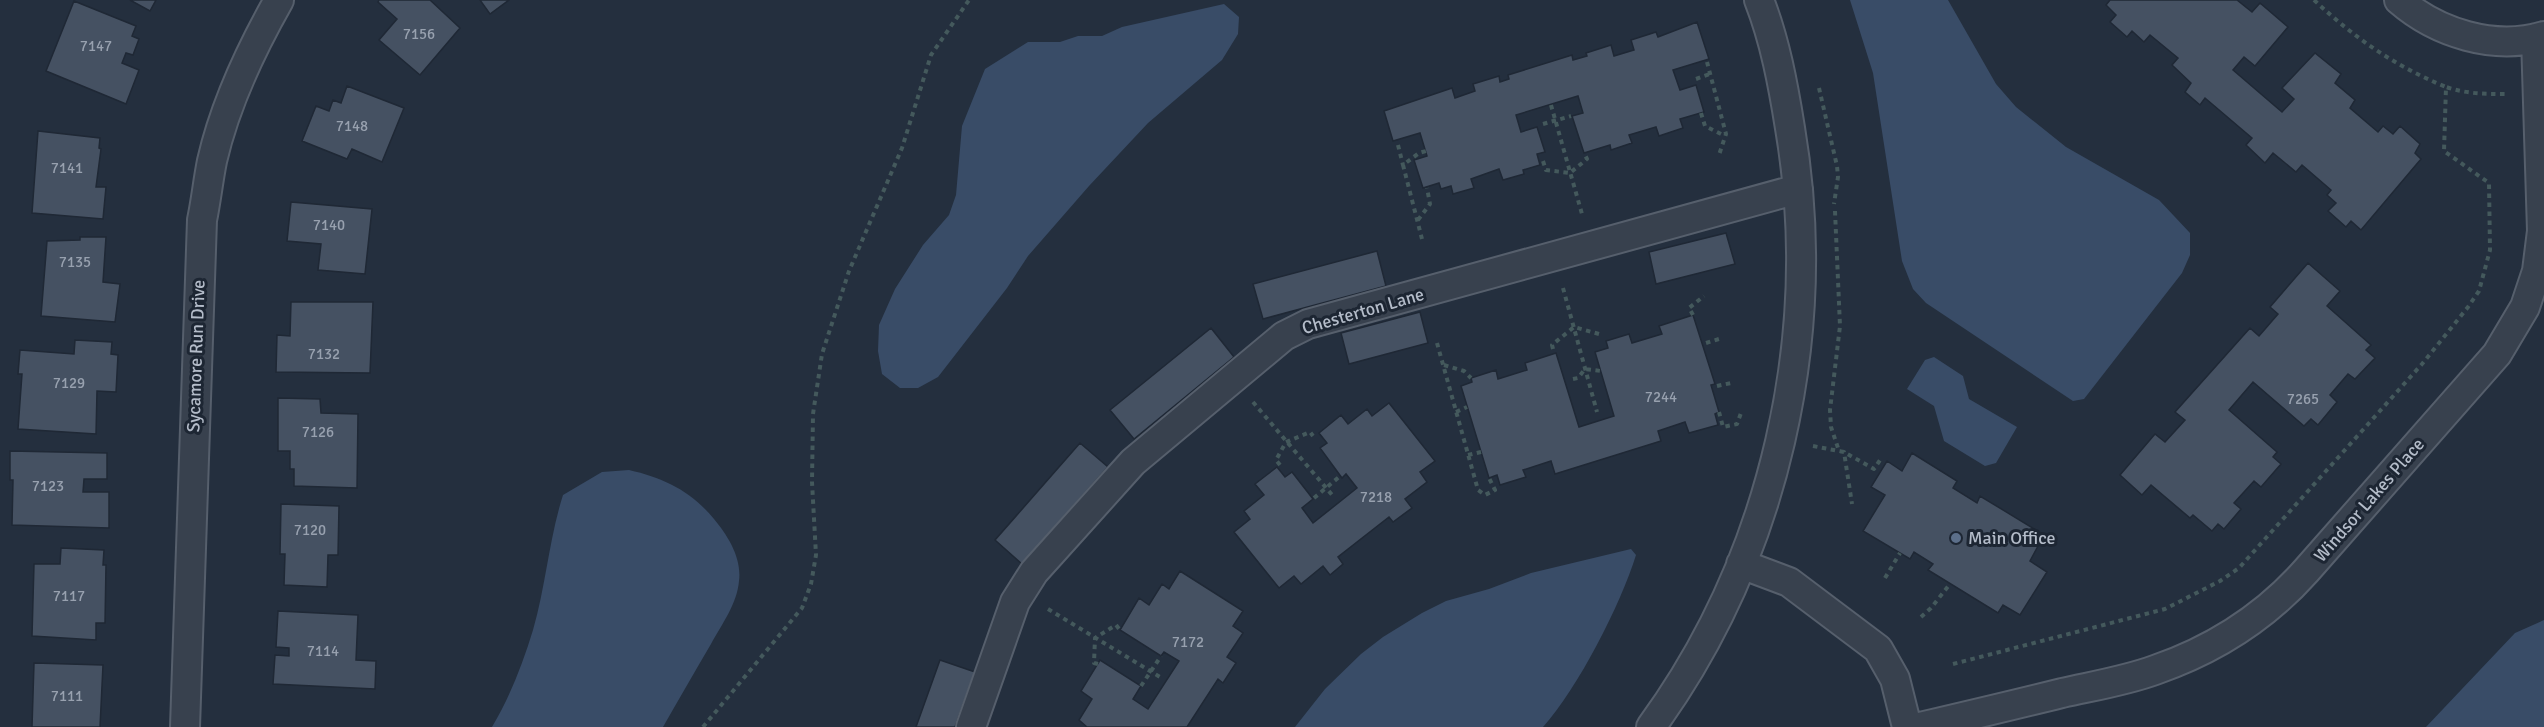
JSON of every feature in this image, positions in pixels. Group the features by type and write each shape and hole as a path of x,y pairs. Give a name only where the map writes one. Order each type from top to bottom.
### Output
{"street":[{"name":"Sycamore Run Drive","path":"184,727 198,276 202,220 212,161 224,118 251,51 279,0"},
{"path":"1664,722 1741,564 1767,489 1783,431 1790,391 1801,303 1798,189 1794,146 1780,72 1759,0"},
{"name":"Windsor Lakes Place","path":"1920,727 2154,671 2222,641 2250,622 2292,587 2497,354 2525,307 2537,271 2542,231 2537,92 2540,37 2503,42 2469,37 2442,27 2411,11 2399,0"},
{"name":"Chesterton Lane","path":"971,727 1020,592 1034,572 1133,462 1268,346 1308,324 1555,258 1798,189"},
{"path":"1741,564 1781,578 1802,590 1878,649 1894,679 1907,727"}],"path":[{"path":"703,727 802,608 811,584 816,555 813,414 822,354 849,271 902,148 931,55 969,0"},
{"path":"2314,0 2351,34 2416,75 2463,93 2478,95 2537,92"},
{"path":"1707,62 1725,136 1719,155"},
{"path":"1696,79 1710,74"},
{"path":"1953,664 2165,609 2220,581 2239,568 2422,363 2479,291 2490,250 2489,183 2444,151 2446,87"},
{"path":"1551,105 1591,247"},
{"path":"1701,113 1705,126 1725,136"},
{"path":"1543,124 1571,116"},
{"path":"1398,145 1422,239"},
{"path":"1403,165 1419,153 1426,151"},
{"path":"1543,161 1546,170 1570,173 1587,159 1584,153"},
{"path":"1417,220 1430,204 1427,188"},
{"path":"1555,258 1598,412"},
{"path":"1693,315 1689,308 1704,296"},
{"path":"1574,327 1599,334"},
{"path":"1553,349 1552,345 1574,327"},
{"path":"1706,343 1719,339"},
{"path":"1437,343 1478,490 1485,495 1495,490 1489,478"},
{"path":"1443,364 1464,371 1470,378"},
{"path":"1585,369 1600,371"},
{"path":"1573,379 1578,378 1585,369"},
{"path":"1232,377 1333,495"},
{"path":"1717,386 1731,383"},
{"path":"1456,412 1467,407"},
{"path":"1719,412 1723,427 1737,424 1741,413"},
{"path":"1783,431 1809,445 1851,455 1874,469 1882,457"},
{"path":"1280,465 1276,460 1286,442 1310,432 1312,436"},
{"path":"1468,455 1481,452"},
{"path":"1314,498 1339,477"},
{"path":"1885,578 1900,553"},
{"path":"1921,616 1931,608 1950,584"},
{"path":"1020,592 1160,677"},
{"path":"1095,638 1116,625 1120,630"},
{"path":"1095,638 1094,663 1098,664"},
{"path":"1141,686 1161,656"}],"water":[{"path":"1850,0 1948,0 1996,84 2016,107 2066,147 2159,200 2190,233 2190,255 2182,273 2084,399 2073,401 1926,303 1913,289 1902,261 1873,73"},
{"path":"1224,4 1239,17 1238,34 1222,60 1148,123 1089,186 1028,256 1007,288 938,377 918,388 900,388 882,374 878,351 879,325 895,289 923,245 949,215 956,195 962,126 985,69 1028,42 1060,42 1078,36 1102,36 1122,27"},
{"path":"1934,357 1963,376 1969,399 2017,427 1996,463 1985,466 1944,441 1934,406 1907,389 1925,360"},
{"path":"629,470 654,477 686,493 705,509 724,533 733,548 739,572 738,589 728,614 663,727 492,727 516,680 533,630 563,495 602,472"},
{"path":"1631,549 1636,555 1609,622 1584,669 1543,727 1295,727 1325,689 1361,654 1383,637 1422,613 1446,601 1489,589 1531,573"},
{"path":"2544,620 2544,727 2426,727 2515,633"}],"building":[{"path":"130,0 156,0 150,11"},
{"path":"379,0 430,0 460,28 420,75 379,40 397,19 378,2"},
{"path":"480,0 509,0 490,14"},
{"path":"2110,0 2237,0 2252,12 2260,3 2288,27 2255,66 2244,57 2233,70 2282,112 2294,99 2282,88 2315,53 2341,74 2335,83 2355,100 2350,108 2378,132 2383,126 2393,134 2400,126 2420,144 2415,153 2421,159 2361,230 2351,221 2346,227 2328,211 2336,203 2327,195 2331,190 2302,165 2296,172 2273,153 2265,163 2246,145 2252,138 2205,98 2200,105 2185,92 2191,83 2172,65 2178,58 2150,35 2144,42 2132,31 2127,37 2110,22 2116,15 2106,5"},
{"path":"74,1 136,26 132,36 139,39 133,55 126,53 122,63 139,70 126,104 46,71"},
{"path":"1697,22 1709,59 1673,70 1680,90 1696,85 1704,112 1680,119 1683,128 1659,136 1656,127 1629,135 1632,143 1611,150 1610,145 1584,153 1572,116 1583,113 1578,96 1516,115 1521,132 1537,127 1545,152 1537,154 1540,165 1523,170 1524,174 1503,180 1499,169 1471,179 1474,188 1453,194 1451,186 1441,189 1439,183 1423,188 1414,160 1427,156 1420,133 1393,141 1384,111 1452,88 1455,98 1475,91 1473,84 1499,76 1500,82 1509,79 1508,75 1572,55 1573,60 1587,56 1586,53 1611,45 1614,56 1634,50 1631,40 1656,32 1658,37"},
{"path":"347,86 404,108 382,162 352,149 347,159 302,141 316,106 329,111 333,100 341,103"},
{"path":"38,131 100,138 99,148 101,149 96,187 106,187 103,219 32,213"},
{"path":"291,202 372,209 365,274 318,270 321,244 287,241"},
{"path":"1726,233 1735,264 1656,284 1649,252"},
{"path":"80,237 106,237 103,282 120,284 115,322 41,316 47,241 80,240"},
{"path":"1377,251 1386,286 1263,319 1253,284"},
{"path":"2308,263 2340,291 2327,306 2371,345 2366,350 2375,358 2355,379 2348,374 2330,395 2337,402 2318,425 2311,419 2304,426 2253,382 2229,410 2277,452 2273,457 2281,464 2261,487 2254,481 2234,503 2241,509 2224,529 2218,524 2212,531 2193,515 2190,518 2151,485 2142,495 2120,475 2155,434 2165,442 2185,420 2175,412 2250,328 2259,336 2278,314 2270,307"},
{"path":"291,302 373,302 370,373 276,372 277,335 290,336"},
{"path":"1420,312 1428,343 1349,364 1341,333"},
{"path":"1693,315 1715,384 1711,385 1719,412 1715,414 1718,425 1689,433 1685,422 1658,431 1661,441 1555,474 1551,461 1523,470 1526,477 1500,485 1497,475 1489,478 1461,386 1472,382 1471,378 1496,370 1498,379 1527,370 1525,363 1556,353 1579,427 1614,416 1595,352 1608,348 1606,341 1629,334 1632,343 1662,334 1659,326"},
{"path":"1211,328 1234,357 1134,439 1110,410"},
{"path":"75,340 112,342 111,354 118,355 116,392 97,391 96,434 18,429 22,374 18,374 20,350 74,354"},
{"path":"278,398 320,399 321,413 358,414 357,488 294,486 294,469 290,469 290,451 278,451"},
{"path":"1389,403 1435,461 1420,472 1427,482 1405,499 1412,508 1393,522 1389,517 1338,557 1343,564 1330,575 1323,566 1301,584 1294,576 1279,588 1234,532 1250,519 1244,511 1264,495 1255,484 1277,467 1285,477 1292,472 1313,499 1302,508 1313,523 1357,488 1346,474 1342,478 1320,448 1327,443 1319,433 1341,415 1348,424 1367,409 1372,416"},
{"path":"1080,443 1108,467 1022,564 995,540"},
{"path":"10,451 107,453 107,479 84,479 83,492 109,492 109,528 12,525 13,480 10,480"},
{"name":"Main Office","path":"1912,453 1957,481 1953,488 1977,503 1980,496 2041,533 2034,543 2038,546 2030,561 2047,572 2020,615 2003,605 1998,613 1928,570 1933,564 1914,552 1910,559 1863,531 1885,495 1871,487 1887,461 1902,471"},
{"path":"281,504 339,506 338,555 328,555 327,587 284,585 285,554 280,554"},
{"path":"61,548 104,550 105,623 96,623 96,640 32,636 34,564 60,564"},
{"path":"1180,571 1243,611 1233,626 1243,633 1227,657 1236,663 1223,683 1218,679 1187,727 1087,727 1079,720 1092,699 1081,691 1100,660 1141,686 1133,699 1148,709 1179,661 1164,652 1161,656 1120,630 1139,598 1149,605 1162,584 1169,589"},
{"path":"278,611 358,615 356,660 376,661 375,689 273,684 275,655 289,656 289,648 276,647"},
{"path":"940,660 975,672 955,727 916,727"},
{"path":"34,663 103,665 100,727 32,727"}],"place":[{"name":"Main Office","path":"1956,538"}]}
